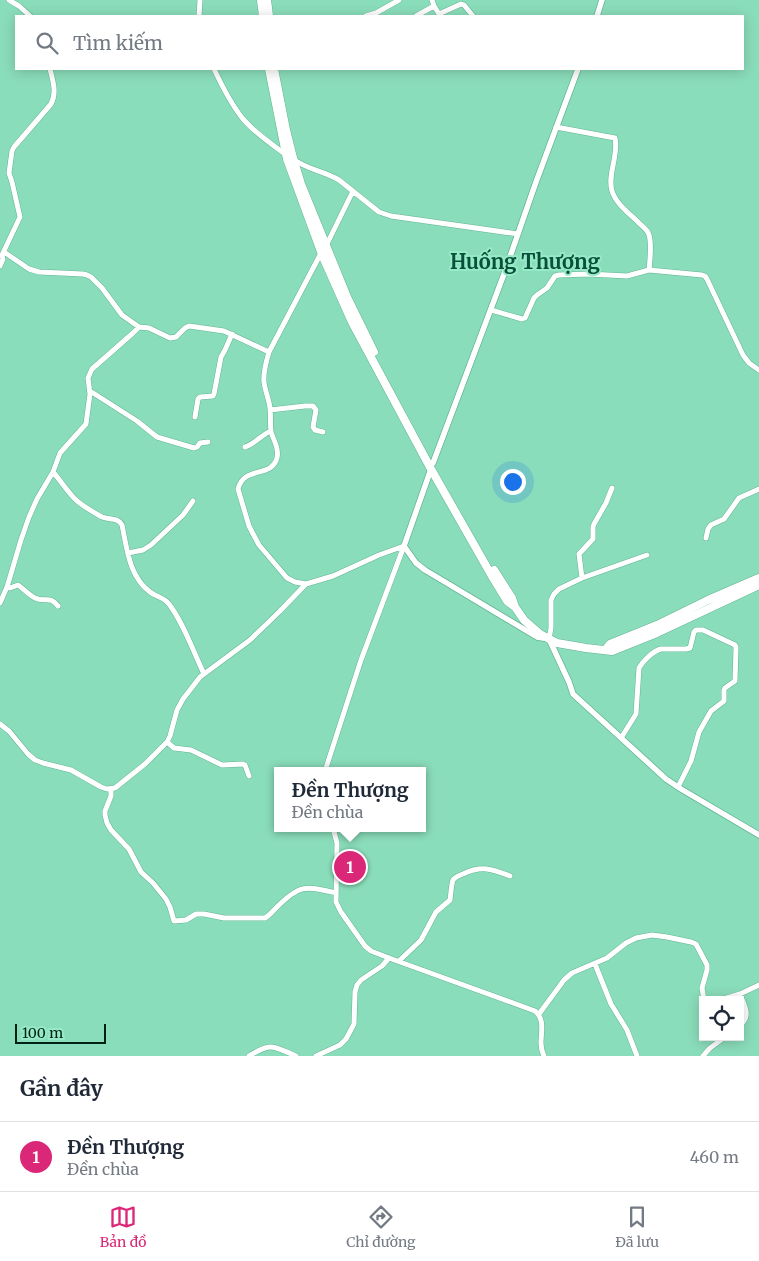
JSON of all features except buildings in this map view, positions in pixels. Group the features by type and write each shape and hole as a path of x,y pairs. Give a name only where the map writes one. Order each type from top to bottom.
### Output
{"highway":[{"path":"261,0 263,15"},
{"path":"267,0 269,15"},
{"path":"269,70 293,158 324,249"},
{"path":"274,70 275,91 285,154 324,249 395,396 432,466 524,620 540,634 557,643 612,651 657,633 759,585"},
{"path":"606,649 610,644 657,625 759,578"}],"street":[{"path":"10,0 29,15"},
{"path":"199,15 200,0"},
{"path":"368,15 399,0"},
{"path":"432,0 439,14 461,4 472,15"},
{"path":"597,15 602,0"},
{"path":"418,15 434,6"},
{"path":"0,266 2,254 20,217 10,176 12,151 53,100 54,88 50,70"},
{"path":"214,70 223,88 243,119 255,132 285,154"},
{"path":"325,767 361,660 578,70"},
{"path":"556,127 614,138 616,141 612,192 620,204 647,231 650,240 649,270"},
{"path":"293,158 303,166 334,177 379,212 391,216 518,234"},
{"path":"306,584 287,578 259,545 249,526 238,490 240,484 248,475 269,469 274,465 277,445 271,431 269,400 264,382 265,363 353,191"},
{"path":"2,254 33,271 84,274 91,277 102,288 122,315 138,327 148,328 170,338 176,337 189,326 224,331 269,352"},
{"path":"491,310 522,319 525,318 537,295 547,288 554,276 559,275 627,276 649,270 705,276 743,355 759,370"},
{"path":"0,603 7,587 29,517 37,499 53,472 60,453 86,424 90,391 88,378 92,369 138,327"},
{"path":"195,417 198,399 214,394 221,357 232,334"},
{"path":"90,391 137,421 157,438 194,448 200,442 208,442"},
{"path":"270,410 313,406 316,410 313,427 315,430 323,432"},
{"path":"245,447 250,446 271,431"},
{"path":"53,472 78,502 102,517 116,519 120,522 133,569 151,593 168,602 176,614 204,674"},
{"path":"582,578 580,554 593,539 594,524 612,488"},
{"path":"706,538 711,525 724,519 739,498 759,489"},
{"path":"128,554 143,550 151,545 183,515 193,501"},
{"path":"0,724 9,730 35,760 71,770 101,787 115,788 145,764 167,742 177,710 183,699 204,674 250,640 306,584 333,576 404,546"},
{"path":"404,546 416,563 434,575 537,637 549,639"},
{"path":"647,554 582,578 559,589 551,600 549,639 573,694 666,779 759,835"},
{"path":"7,587 18,586 39,600 48,599 54,601 58,606"},
{"path":"621,738 636,714 639,668 657,650 690,648 694,632 699,630 703,630 735,645 735,681 725,688 724,701 710,711 698,732 691,761 678,787"},
{"path":"167,742 174,748 191,750 222,765 243,764 248,776"},
{"path":"111,789 111,796 105,811 107,823 129,849 141,872 166,899 174,922 186,920 196,914 224,918 265,918 290,895 302,888 315,888 336,893"},
{"path":"334,832 337,843 336,902 365,946 371,951 389,958 535,1011 539,1014 542,1027 541,1049 544,1056"},
{"path":"399,961 421,940 436,912 450,900 455,878 481,868 492,869 510,876"},
{"path":"539,1014 564,980 572,973 596,964 626,943 644,936 660,935 696,944 707,965 702,988 703,996"},
{"path":"316,1056 346,1039 354,1024 354,992 357,986 361,980 382,966 389,958"},
{"path":"596,964 611,1004 626,1030 637,1056"},
{"path":"733,996 759,985"},
{"path":"744,1006 747,1015 744,1022"},
{"path":"702,1056 720,1041"},
{"path":"249,1056 269,1046 296,1056"}],"place":[{"name":"Đền Thượng","path":"350,867"}],"district":[{"name":"Huống Thượng","path":"525,262"}]}
